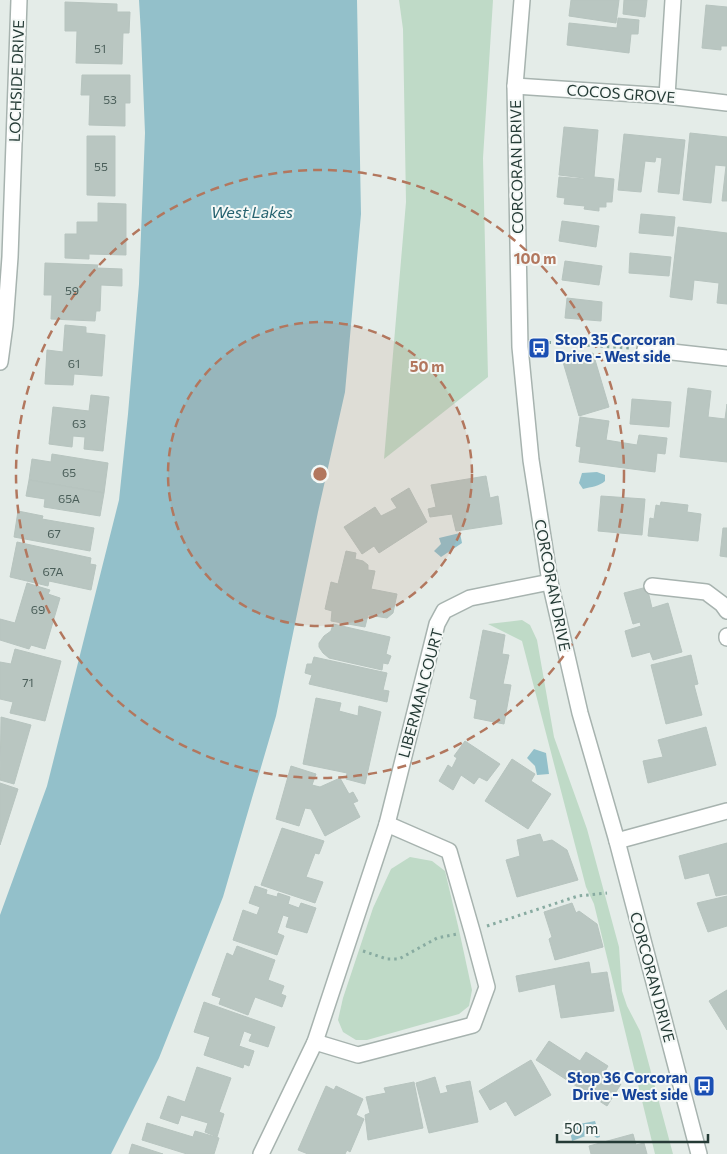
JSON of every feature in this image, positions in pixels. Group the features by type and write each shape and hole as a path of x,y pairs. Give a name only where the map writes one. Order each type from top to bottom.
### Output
{"street":[{"name":"LOCHSIDE DRIVE","path":"0,362 5,326 7,162 19,0"},
{"name":"CORCORAN DRIVE","path":"522,0 515,86 520,347 531,460 550,582 580,713 617,841 699,1154"},
{"path":"667,96 674,0"},
{"name":"COCOS GROVE","path":"515,86 667,96 727,103"},
{"path":"645,349 727,358"},
{"name":"LIBERMAN COURT","path":"261,1154 314,1042 386,824 437,624 444,611 470,598 550,582"},
{"path":"652,586 706,592 722,604 727,612"},
{"path":"617,841 727,812"},
{"path":"314,1042 358,1055 473,1025 487,987 449,851 386,824"}],"path":[{"path":"542,342 645,349"},
{"path":"346,944 387,959 398,959 438,938 472,931 578,896 607,892"}],"green space":[{"path":"399,0 493,0 483,158 488,377 384,459 406,202 403,29"},
{"path":"522,620 530,625 537,640 554,737 587,829 619,947 622,991 627,1006 640,1031 673,1154 655,1154 594,904 586,887 522,641 488,624"},
{"path":"410,857 432,861 445,871 472,990 469,1006 459,1014 367,1040 356,1040 343,1032 338,1020 343,998 373,908 391,869"}],"water":[{"name":"West Lakes","path":"139,0 357,0 361,214 345,392 276,716 223,897 159,1058 111,1154 0,1154 0,915 47,786 119,500 139,284 145,133"},
{"path":"597,472 605,475 605,481 583,489 579,483 582,473"},
{"path":"460,533 462,543 441,557 434,551 441,544 439,538"},
{"path":"534,749 546,753 549,774 537,775 535,766 527,758"},
{"path":"595,1121 600,1137 597,1138 591,1134 572,1141 569,1126"}],"building":[{"path":"571,0 619,0 616,23 569,16"},
{"path":"624,0 647,0 645,17 623,14"},
{"path":"65,2 117,4 117,12 130,12 129,33 123,33 122,64 76,63 77,31 65,31"},
{"path":"706,5 727,7 727,46 721,46 721,50 702,48"},
{"path":"618,18 639,20 638,34 631,34 629,53 567,45 569,23 617,28"},
{"path":"82,75 130,75 130,103 125,103 125,126 89,125 90,95 81,95"},
{"path":"564,127 598,130 594,177 614,179 612,202 606,202 606,207 599,207 599,211 584,209 585,206 564,204 565,198 557,197 559,177 584,179 559,175"},
{"path":"690,133 727,137 727,201 722,201 726,166 715,165 711,203 683,200"},
{"path":"624,134 685,140 679,194 658,192 662,158 656,157 655,162 645,161 641,192 618,190"},
{"path":"87,136 115,136 115,196 87,195"},
{"path":"98,203 126,204 126,255 89,254 89,259 65,258 65,234 77,234 77,222 98,222"},
{"path":"641,214 675,217 673,236 639,233"},
{"path":"562,221 599,226 596,247 559,241"},
{"path":"678,227 727,233 727,304 717,303 719,283 694,280 692,300 670,297"},
{"path":"630,253 671,257 669,276 629,273"},
{"path":"565,261 602,266 599,285 562,280"},
{"path":"45,263 98,265 97,268 122,269 122,286 101,285 100,311 96,311 95,321 51,319 52,295 44,295"},
{"path":"567,298 602,302 601,321 565,318"},
{"path":"65,325 86,327 86,333 105,335 102,376 74,374 73,385 45,384 47,350 63,352"},
{"path":"593,353 609,407 579,416 563,362"},
{"path":"688,388 711,391 708,417 725,419 727,404 727,462 680,457"},
{"path":"91,395 109,397 103,451 84,449 85,437 73,436 72,447 49,444 53,407 89,411"},
{"path":"632,399 671,402 669,427 630,424"},
{"path":"580,417 609,421 606,440 637,445 639,435 667,438 665,454 657,453 655,472 579,462 581,447 576,446"},
{"path":"52,454 108,463 104,493 29,480 32,459 51,462"},
{"path":"486,476 490,498 498,496 502,524 456,531 452,514 430,517 428,509 436,507 431,485"},
{"path":"29,480 104,493 100,516 44,507 45,499 26,496"},
{"path":"409,488 427,522 379,553 374,546 362,554 344,527 375,507 381,516 397,508 391,499"},
{"path":"601,496 645,499 642,535 598,531"},
{"path":"661,502 688,505 687,512 701,514 698,541 648,536 650,518 654,519 656,505 660,506"},
{"path":"18,511 43,516 42,519 94,528 90,551 14,537"},
{"path":"723,528 727,528 727,557 720,556"},
{"path":"17,542 91,558 90,564 96,565 91,590 49,581 48,586 10,577"},
{"path":"346,551 356,553 355,559 363,561 368,565 368,570 375,571 371,589 397,594 393,613 387,618 368,615 365,627 331,621 332,611 325,609 331,582 338,584"},
{"path":"27,583 50,590 48,594 60,598 45,649 31,645 29,649 0,640 0,619 15,623"},
{"path":"647,587 652,608 668,603 682,652 653,660 650,652 632,657 625,631 641,626 640,622 633,624 624,593"},
{"path":"333,624 390,637 386,654 391,656 388,664 383,663 382,670 329,658 319,647 319,643 331,631"},
{"path":"483,630 505,635 502,654 509,655 503,684 511,685 504,724 474,718 477,700 470,698"},
{"path":"15,649 61,661 45,721 10,713 13,702 0,699 0,662 11,664"},
{"path":"691,655 698,684 694,685 702,715 666,724 651,665"},
{"path":"314,657 387,673 383,690 389,691 387,702 309,684 312,675 305,673 307,664 312,664"},
{"path":"316,698 341,703 339,711 358,716 359,706 381,712 365,784 346,779 347,773 303,764"},
{"path":"1,717 31,725 14,784 0,780"},
{"path":"706,727 716,765 648,783 643,761 663,757 658,740"},
{"path":"465,741 500,764 487,781 479,777 474,784 461,775 453,790 439,781 448,765 452,768 457,758 454,756"},
{"path":"512,759 535,774 531,781 551,794 528,829 485,801"},
{"path":"291,766 316,774 312,785 320,787 340,778 349,794 353,792 358,801 353,803 360,817 325,836 311,809 305,808 299,826 276,819"},
{"path":"0,783 18,789 0,845"},
{"path":"282,828 324,841 319,854 315,853 306,877 323,882 315,903 261,885"},
{"path":"540,834 543,842 552,840 567,850 578,880 517,897 506,860 520,856 517,840"},
{"path":"727,843 727,894 716,896 709,873 685,879 679,856"},
{"path":"255,886 267,890 266,894 277,897 278,893 290,897 288,904 299,908 301,903 316,908 307,933 286,927 289,917 283,915 277,933 284,936 277,955 233,940 243,910 257,915 260,907 249,903"},
{"path":"727,896 727,926 708,932 697,903"},
{"path":"572,903 576,913 579,911 597,924 603,947 555,960 549,939 552,937 544,912"},
{"path":"237,946 275,960 268,980 284,986 281,994 286,996 282,1007 255,997 248,1015 219,1004 221,998 212,995 227,953 233,956"},
{"path":"589,962 591,974 607,972 614,1011 561,1018 555,984 519,992 516,976"},
{"path":"727,990 727,1030 709,1001"},
{"path":"204,1002 275,1027 268,1047 249,1041 252,1034 244,1031 239,1046 254,1051 249,1066 244,1064 243,1068 204,1055 210,1037 194,1032"},
{"path":"549,1041 580,1061 586,1052 608,1066 604,1073 621,1084 607,1106 536,1060"},
{"path":"531,1060 551,1095 515,1116 506,1101 490,1110 479,1091"},
{"path":"197,1067 231,1078 219,1112 224,1114 217,1137 205,1132 208,1123 181,1115 178,1124 160,1118 168,1096 185,1102"},
{"path":"435,1077 440,1094 448,1092 446,1086 470,1081 478,1122 429,1133 416,1083"},
{"path":"414,1082 423,1128 368,1140 365,1115 370,1113 366,1097 386,1093 384,1088"},
{"path":"326,1086 334,1090 336,1086 363,1099 356,1115 364,1119 350,1152 347,1150 345,1154 308,1154 298,1150"},
{"path":"147,1123 193,1137 195,1131 219,1138 214,1154 187,1154 142,1140"},
{"path":"633,1134 636,1145 644,1143 647,1154 591,1154 589,1146"},
{"path":"132,1144 163,1154 129,1154"}],"place":[{"name":"Stop 35 Corcoran Drive - West side","path":"539,348"},
{"name":"Stop 36 Corcoran Drive - West side","path":"704,1086"}]}
